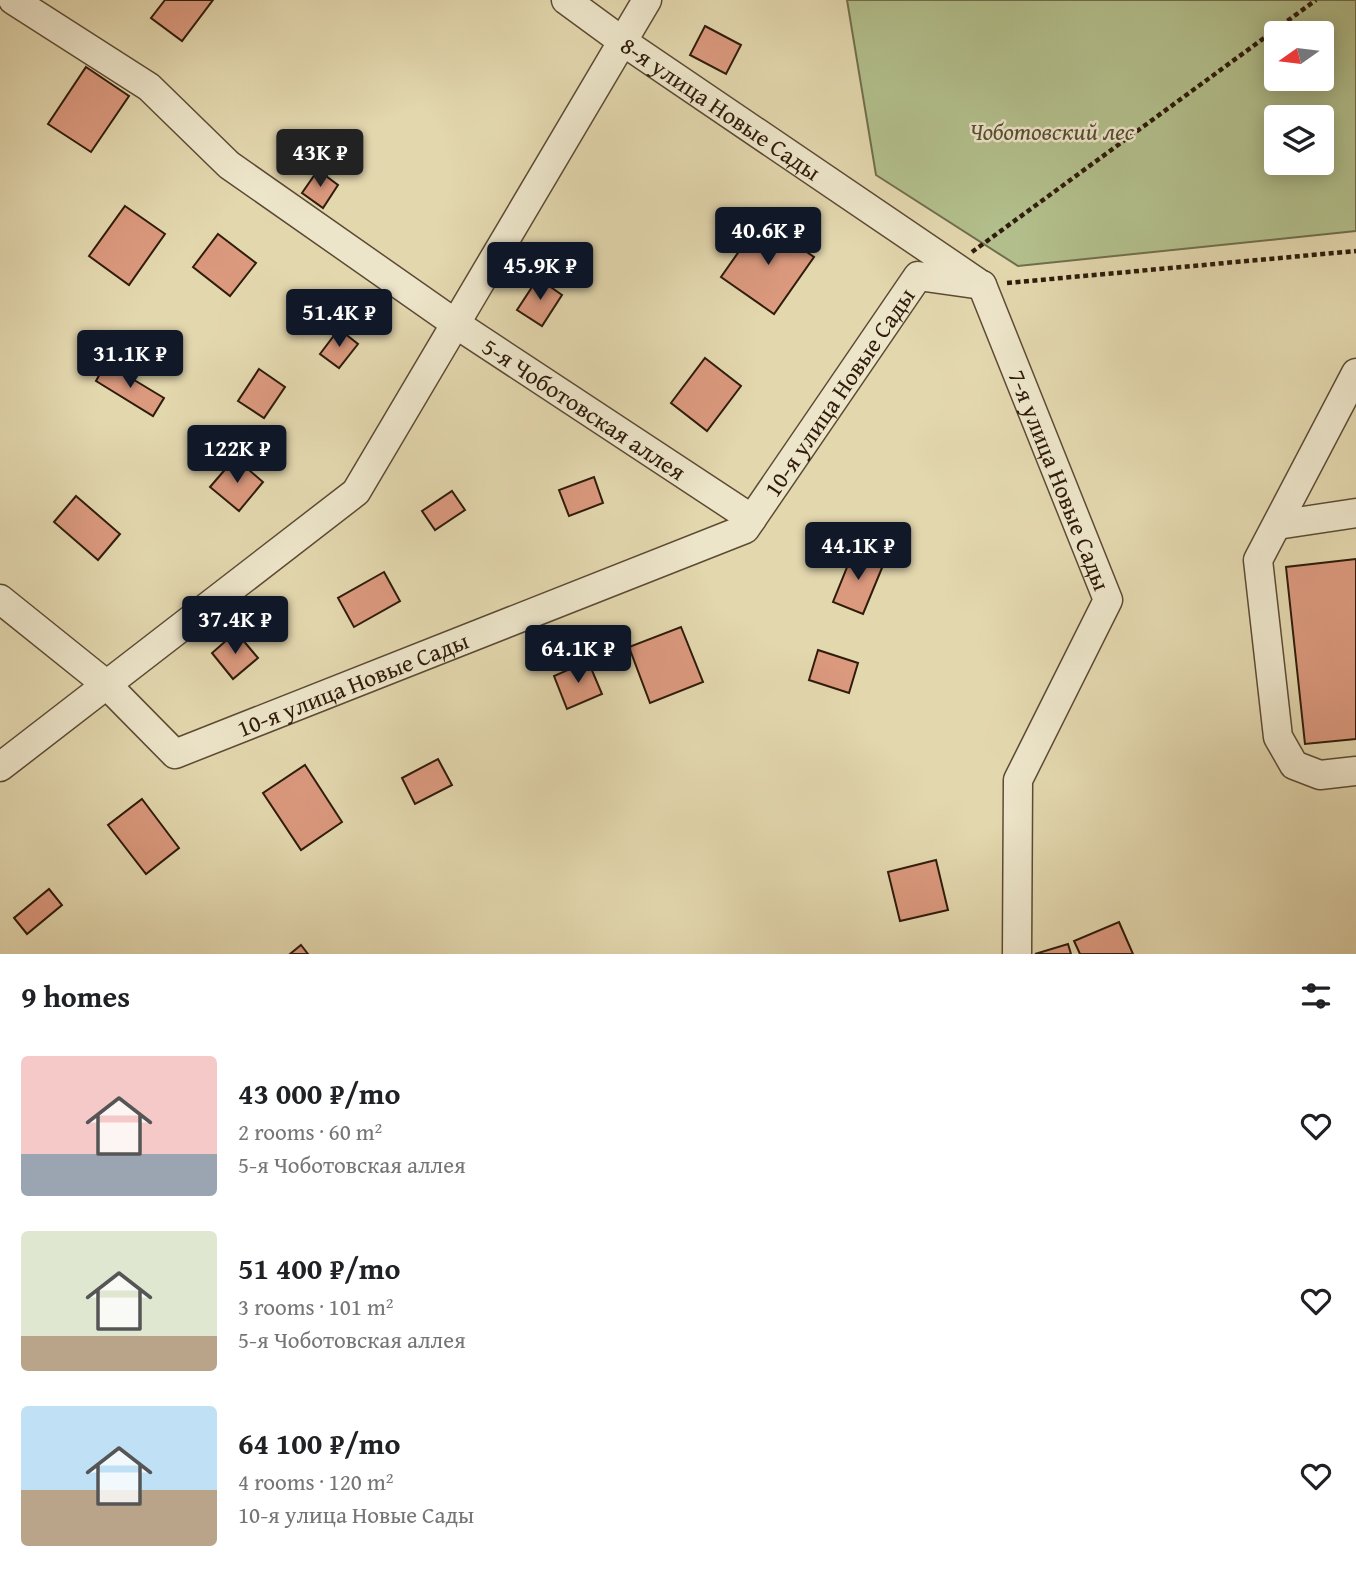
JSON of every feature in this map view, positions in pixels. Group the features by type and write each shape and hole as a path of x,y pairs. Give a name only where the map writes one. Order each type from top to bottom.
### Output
{"street":[{"name":"5-я Чоботовская аллея","path":"13,0 149,87 229,165 457,324 752,519"},
{"name":"8-я улица Новые Сады","path":"566,0 622,41 982,285"},
{"path":"0,767 356,492 647,0"},
{"name":"10-я улица Новые Сады","path":"107,685 176,754 745,529 918,276 982,285"},
{"name":"7-я улица Новые Сады","path":"982,285 1108,600 1018,780 1017,954"},
{"path":"1356,373 1258,560 1278,737 1294,765 1320,775 1356,771"},
{"path":"1276,525 1356,513"},
{"path":"0,599 107,685"}],"path":[{"path":"953,265 1316,0"},
{"path":"982,285 1356,251"}],"green space":[{"name":"Чоботовский лес","path":"847,0 1356,0 1356,231 1018,266 876,175"}],"building":[{"path":"165,0 213,0 182,41 151,18"},
{"path":"705,26 741,45 726,74 690,55"},
{"path":"86,67 129,96 91,152 48,124"},
{"path":"318,170 338,185 323,208 302,193"},
{"path":"125,206 165,234 129,285 89,256"},
{"path":"761,220 814,257 774,314 721,277"},
{"path":"218,234 256,263 230,296 193,267"},
{"path":"538,278 562,295 542,326 517,310"},
{"path":"339,329 358,344 339,368 320,354"},
{"path":"705,358 741,386 707,431 671,403"},
{"path":"106,363 164,398 153,416 96,381"},
{"path":"259,369 285,387 264,418 238,401"},
{"path":"235,458 263,482 239,511 210,487"},
{"path":"594,477 603,503 569,516 559,490"},
{"path":"452,491 465,510 435,530 422,511"},
{"path":"76,496 120,534 98,560 54,522"},
{"path":"854,550 884,563 863,614 833,602"},
{"path":"1356,559 1356,739 1305,744 1286,567"},
{"path":"384,572 400,601 354,627 338,598"},
{"path":"681,627 703,682 650,703 629,647"},
{"path":"236,632 258,658 233,679 212,653"},
{"path":"818,650 858,663 849,693 809,680"},
{"path":"588,661 602,694 567,709 554,676"},
{"path":"438,759 452,785 415,804 402,778"},
{"path":"305,765 342,822 301,850 263,793"},
{"path":"142,799 179,848 146,874 108,825"},
{"path":"936,860 948,910 900,921 888,872"},
{"path":"49,889 62,905 27,934 14,918"},
{"path":"1119,922 1133,954 1080,954 1074,941"},
{"path":"1068,944 1071,954 1035,954"},
{"path":"301,945 308,954 290,954"}]}
